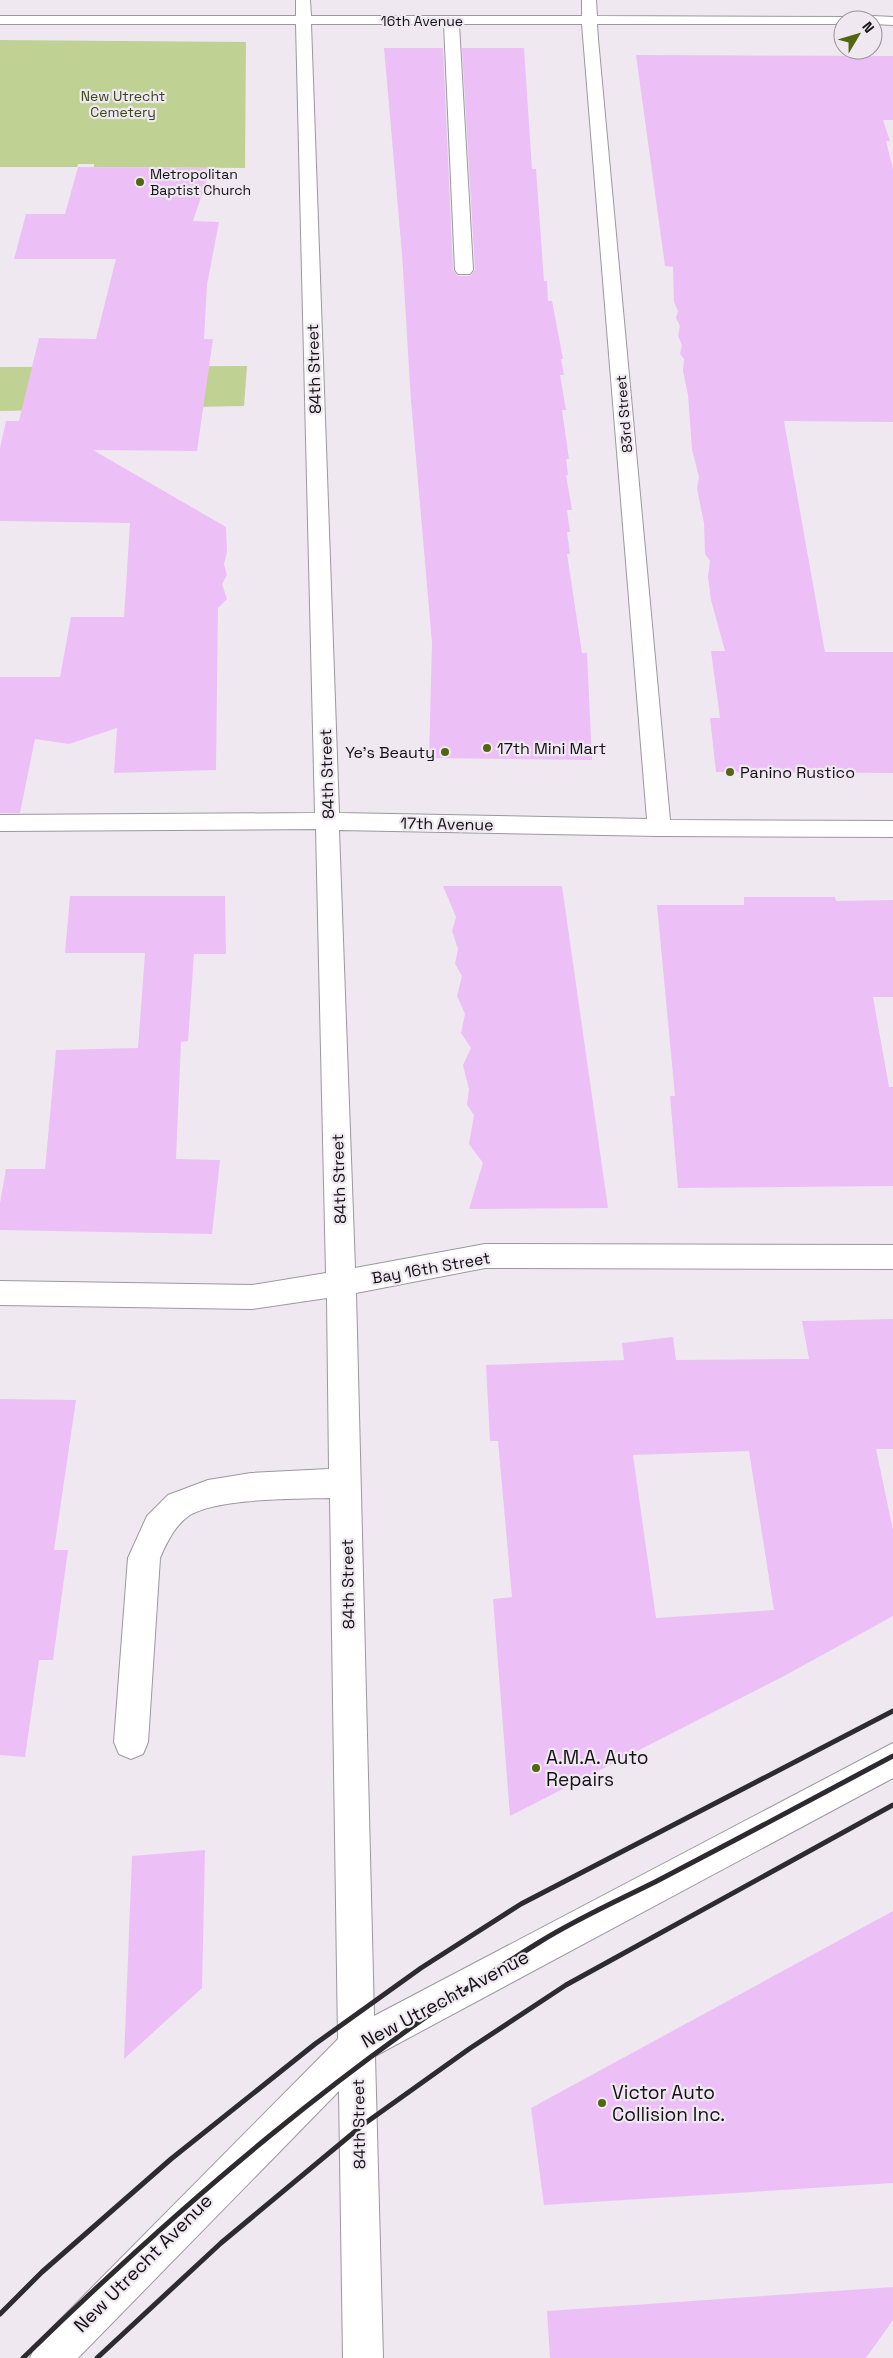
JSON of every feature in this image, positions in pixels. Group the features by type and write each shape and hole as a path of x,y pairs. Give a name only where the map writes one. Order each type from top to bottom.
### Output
{"street":[{"name":"83rd Street","path":"589,0 590,39 659,828"},
{"path":"103,20 107,1"},
{"path":"431,21 432,3"},
{"path":"758,4 761,20"},
{"name":"16th Avenue","path":"0,20 103,20 303,10 431,21 833,20"},
{"name":"84th Street","path":"303,10 341,1283 363,2358"},
{"path":"450,21 464,270"},
{"name":"17th Avenue","path":"0,823 328,821 659,828 893,829"},
{"name":"Bay 16th Street","path":"0,1293 252,1297 341,1283 485,1256 893,1257"},
{"path":"131,1742 144,1558 158,1526 179,1505 208,1494 251,1487 346,1483"},
{"name":"New Utrecht Avenue","path":"50,2358 358,2045 893,1760"}],"green space":[{"name":"New Utrecht Cemetery","path":"0,40 246,42 245,168 94,167 94,164 78,164 77,167 0,167"},
{"path":"247,366 244,406 0,411 0,367"}],"building":[{"path":"384,48 443,48 453,270 458,276 470,276 475,270 462,48 524,48 532,169 536,169 544,281 547,281 548,301 552,301 563,359 561,359 564,375 560,375 566,410 562,410 569,459 566,459 568,475 566,475 572,510 567,510 570,554 567,554 582,653 587,653 592,760 429,758 432,643"},
{"path":"636,55 833,56 833,60 883,60 883,56 893,56 893,120 883,120 890,141 886,141 893,169 893,422 784,421 825,652 893,652 893,773 716,772 710,718 720,718 711,651 725,651 711,600 708,577 710,561 705,554 704,523 697,489 699,477 692,449 688,395 683,371 684,359 680,354 682,345 678,336 680,326 676,318 678,311 674,302 673,267 665,266"},
{"path":"78,167 211,168 193,221 219,222 207,285 204,339 213,339 197,451 93,450 226,527 227,552 224,564 227,575 222,584 227,599 218,608 216,770 114,773 117,728 69,744 35,739 20,813 0,813 0,677 60,677 71,617 124,617 130,523 0,521 0,448 6,421 19,421 39,338 96,339 116,259 14,259 26,214 65,214"},
{"path":"443,886 562,886 608,1208 469,1209 483,1163 469,1144 474,1115 467,1105 469,1089 463,1065 471,1048 461,1033 465,1014 457,996 462,976 455,964 458,949 452,931 456,917"},
{"path":"70,896 225,896 226,954 194,954 188,1041 181,1042 176,1159 220,1160 212,1234 0,1230 0,1203 6,1169 45,1169 56,1050 138,1048 145,953 65,953"},
{"path":"744,897 835,897 836,901 893,900 893,997 873,997 889,1087 893,1087 893,1186 678,1188 670,1096 675,1096 657,905 744,905"},
{"path":"893,1319 893,1449 876,1449 893,1530 893,1616 786,1675 510,1816 493,1599 512,1597 498,1441 490,1441 486,1365 624,1360 622,1343 673,1337 676,1360 809,1359 802,1321","holes":["749,1451 774,1610 656,1618 633,1455"]},
{"path":"0,1399 76,1400 54,1550 68,1550 53,1660 39,1660 25,1757 0,1755"},
{"path":"205,1850 202,1988 124,2059 132,1856"},
{"path":"893,1911 893,2183 544,2205 531,2108"},
{"path":"893,2287 893,2320 866,2358 550,2358 547,2311"}],"railway":[{"path":"0,2314 42,2272 171,2159 315,2044 421,1968 521,1904 893,1711"},
{"path":"23,2358 144,2244 269,2136 400,2035 468,1988 567,1926 687,1866 893,1756"},
{"path":"97,2358 221,2243 364,2124 469,2049 566,1985 893,1805"}],"place":[{"name":"Metropolitan Baptist Church","path":"140,182"},
{"name":"17th Mini Mart","path":"487,748"},
{"name":"Ye's Beauty","path":"445,752"},
{"name":"Panino Rustico","path":"730,772"},
{"name":"A.M.A. Auto Repairs","path":"536,1768"},
{"name":"Victor Auto Collision Inc.","path":"602,2103"}]}
